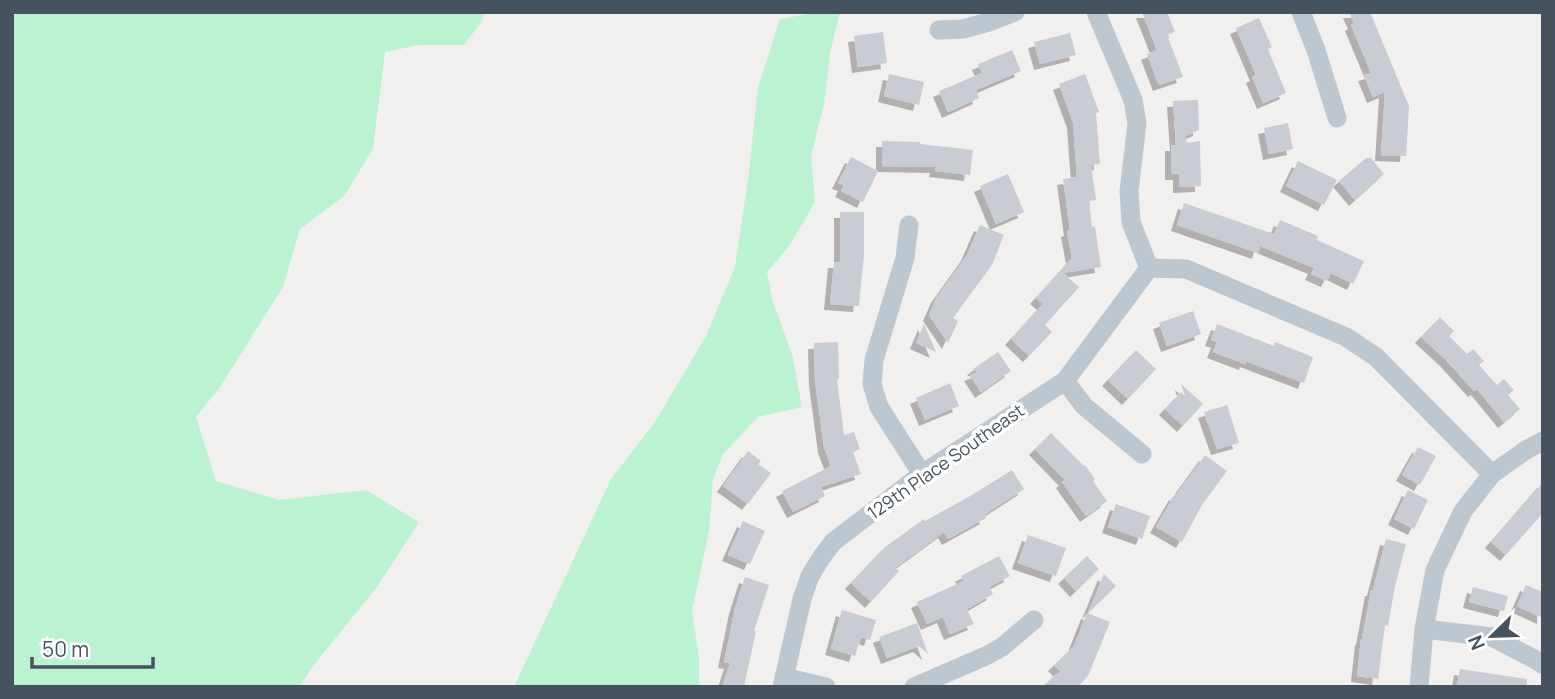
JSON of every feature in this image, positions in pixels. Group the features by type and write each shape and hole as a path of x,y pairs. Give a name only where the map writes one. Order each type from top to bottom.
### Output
{"street":[{"path":"939,30 963,29 1015,12"},
{"path":"1096,12 1133,100 1137,123 1129,191 1132,222 1149,268 1186,269 1346,337 1376,356 1492,474"},
{"path":"1301,12 1337,118"},
{"path":"909,225 905,258 874,360 872,384 878,407 922,474"},
{"name":"129th Place Southeast","path":"783,682 810,576 833,542 922,474 1065,381 1149,268"},
{"path":"1065,381 1084,406 1142,454"},
{"path":"1419,687 1424,629 1435,570 1463,510 1492,474 1543,441"},
{"path":"914,687 988,655 1002,647 1034,620"},
{"path":"1424,629 1492,637 1543,666"},
{"path":"783,682 827,687"}],"green space":[{"path":"12,12 484,12 482,21 464,45 419,45 385,52 373,149 344,196 300,229 283,287 220,387 196,417 216,481 279,500 366,490 419,522 377,587 299,687 12,687"},
{"path":"819,12 840,12 830,53 824,104 811,156 815,202 790,245 767,272 773,302 792,354 802,407 758,417 723,454 713,479 709,531 692,611 699,657 699,687 514,687 611,479 655,422 706,336 735,267 758,87 780,19"}],"building":[{"path":"1142,12 1167,12 1175,32 1167,35 1183,77 1159,85 1147,54 1157,50"},
{"path":"1349,12 1370,12 1409,106 1406,156 1381,155 1385,92 1373,97 1364,75 1371,73 1351,25 1354,23"},
{"path":"1259,18 1272,47 1268,49 1286,93 1263,103 1252,77 1256,75 1236,28"},
{"path":"883,32 887,63 858,67 854,36"},
{"path":"1070,33 1076,55 1040,64 1034,42"},
{"path":"1012,50 1021,71 976,90 979,98 948,112 939,91 982,73 978,64"},
{"path":"889,74 924,82 919,105 884,96"},
{"path":"1085,74 1099,112 1096,113 1100,164 1091,165 1096,200 1089,201 1101,267 1063,273 1079,287 1045,325 1052,332 1029,356 1011,339 1043,304 1036,298 1072,258 1063,179 1077,177 1073,122 1059,84"},
{"path":"1198,100 1199,130 1185,136 1187,143 1200,141 1201,186 1179,187 1179,174 1171,174 1171,145 1176,145 1173,101"},
{"path":"1288,123 1293,149 1269,154 1264,128"},
{"path":"882,141 920,142 973,150 970,175 935,171 936,167 882,166"},
{"path":"851,157 878,171 863,202 841,191 844,185 838,183"},
{"path":"1366,158 1371,158 1384,174 1355,200 1339,181"},
{"path":"1298,161 1337,180 1324,205 1286,186"},
{"path":"1008,174 1024,212 996,224 980,186"},
{"path":"1184,203 1274,234 1280,220 1318,236 1317,240 1364,261 1353,284 1331,273 1327,281 1311,274 1314,268 1260,246 1258,253 1177,225"},
{"path":"840,212 864,212 864,254 859,306 830,304 834,262 840,262"},
{"path":"980,225 1004,235 992,265 953,318 958,321 948,343 929,315 937,297 967,255"},
{"path":"1193,311 1201,334 1167,346 1159,323"},
{"path":"1440,317 1454,331 1449,336 1467,354 1473,349 1484,361 1479,365 1497,385 1504,379 1514,390 1508,395 1520,409 1504,422 1477,389 1474,391 1421,337"},
{"path":"924,324 936,352 916,343"},
{"path":"1217,324 1274,346 1275,342 1313,357 1304,383 1246,361 1245,364 1213,352 1217,342 1211,340"},
{"path":"838,342 837,379 844,435 854,432 860,449 853,452 861,474 821,487 825,496 793,512 782,491 831,466 824,447 815,380 814,343"},
{"path":"1136,350 1156,369 1128,399 1108,380"},
{"path":"998,352 1011,371 981,392 970,375 978,372 973,369"},
{"path":"950,383 959,406 925,420 916,398"},
{"path":"1181,384 1203,404 1183,426 1165,409 1181,392 1185,396"},
{"path":"1227,405 1239,443 1217,449 1204,412"},
{"path":"1051,433 1085,465 1107,501 1086,516 1062,482 1065,480 1035,449"},
{"path":"1418,447 1436,456 1420,485 1402,475"},
{"path":"748,451 761,461 758,464 771,473 748,504 723,486"},
{"path":"1205,455 1227,471 1202,505 1182,542 1156,527 1175,494"},
{"path":"1012,470 1024,489 984,515 986,518 948,539 944,532 895,568 899,571 871,602 851,583 885,547 924,519 925,521 972,495"},
{"path":"1543,482 1543,513 1506,555 1491,542"},
{"path":"1408,490 1428,500 1414,529 1394,519"},
{"path":"1116,504 1150,516 1142,539 1108,527"},
{"path":"743,521 765,531 750,564 728,555"},
{"path":"1028,535 1066,548 1056,576 1018,563"},
{"path":"1386,539 1406,544 1388,626 1385,625 1378,679 1357,676 1371,590"},
{"path":"999,556 1010,576 989,587 993,594 967,609 974,624 950,634 943,617 927,624 917,602 964,581 961,576"},
{"path":"1087,556 1099,569 1076,591 1064,578"},
{"path":"1104,574 1116,586 1088,613"},
{"path":"745,577 769,585 754,631 744,687 722,687 730,663 724,662 735,608"},
{"path":"1526,585 1543,592 1543,618 1517,606"},
{"path":"1473,587 1508,596 1504,611 1469,602"},
{"path":"842,610 876,620 870,640 861,637 855,656 831,649"},
{"path":"1087,613 1110,622 1088,676 1077,687 1042,687 1061,672 1054,665 1074,646"},
{"path":"917,623 928,654 919,646 887,658 879,637"},
{"path":"1460,669 1527,679 1527,687 1457,687"}]}
